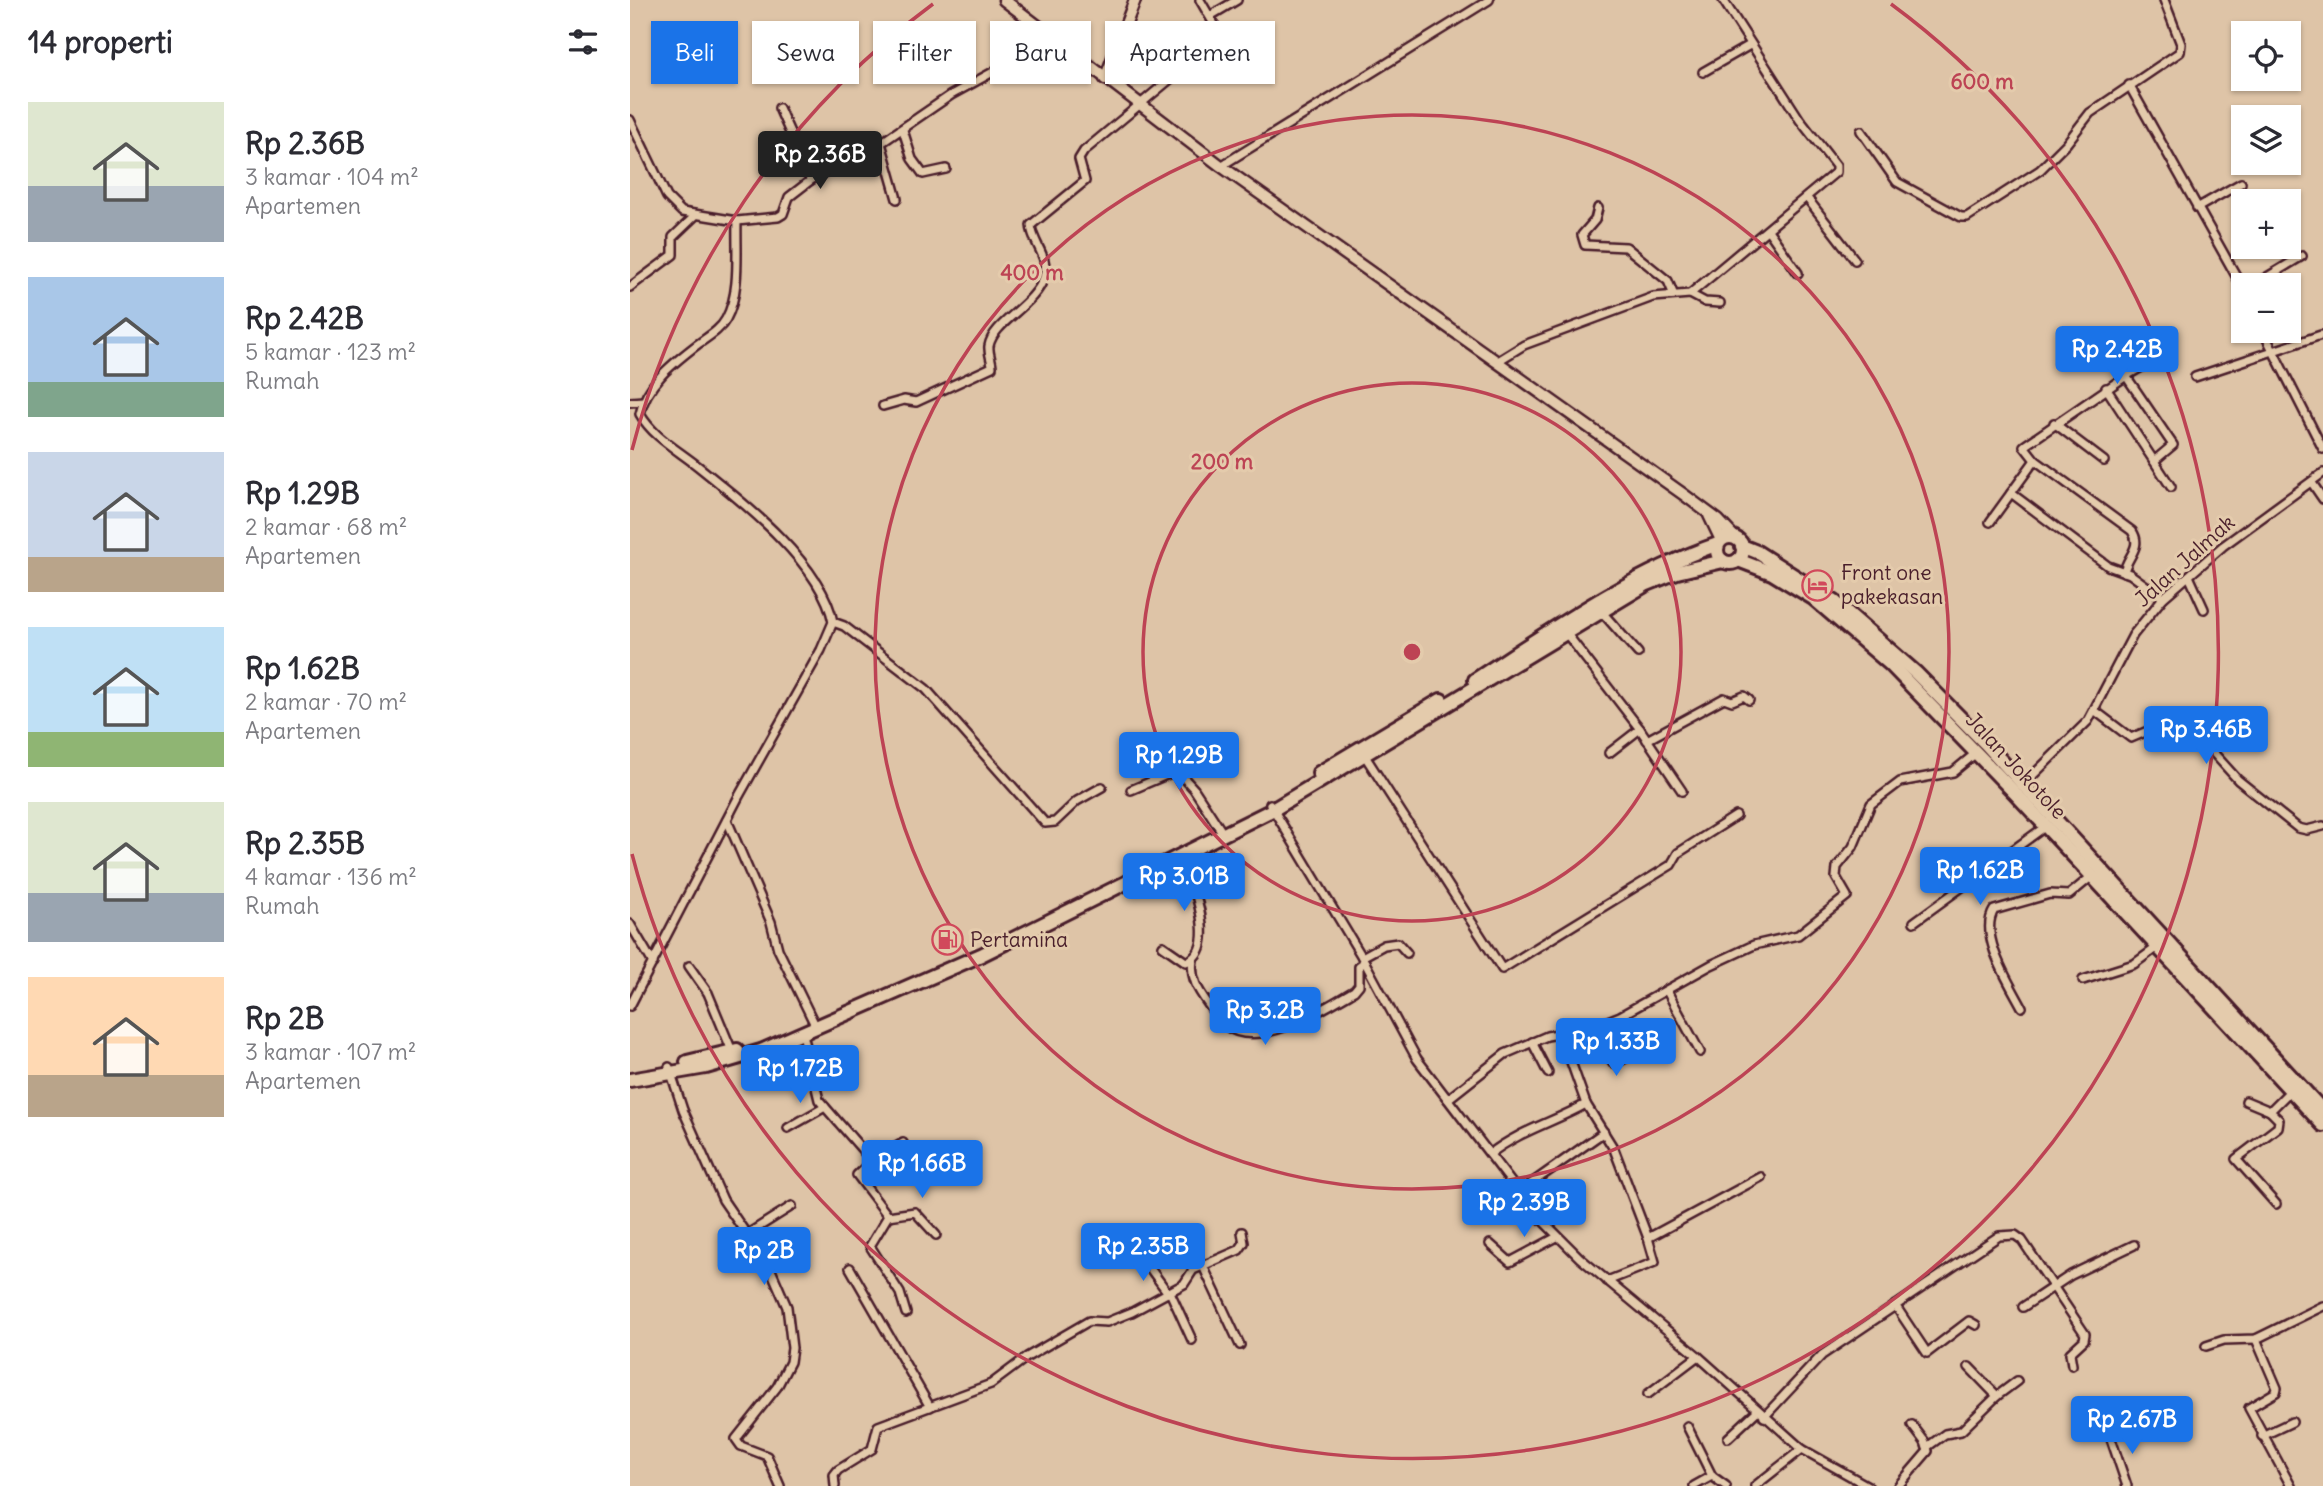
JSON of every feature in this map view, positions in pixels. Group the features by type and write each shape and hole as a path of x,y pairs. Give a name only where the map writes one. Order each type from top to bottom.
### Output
{"highway":[{"path":"630,1080 732,1051 814,1023 978,950 1220,829 1272,806 1601,610 1666,577 1723,561 1738,560 1729,542"},
{"path":"1723,561 1717,553 1729,542"},
{"path":"630,1074 735,1059 803,1034 981,956 1175,858 1365,756 1621,587 1729,542"},
{"name":"Jalan Jokotole","path":"1729,542 1758,552 1863,624 1945,702 2019,789 2121,900 2323,1111"},
{"name":"Jalan Jokotole","path":"1738,560 1785,580 1840,619 1891,665 1976,752 2019,789 2046,827 2092,876 2121,900"},
{"name":"Jalan Jokotole","path":"2162,944 2323,1125"}],"main road":[{"path":"1004,0 1031,21"},
{"path":"1127,21 1135,0"},
{"path":"1091,68 1105,79"},
{"path":"1112,84 1221,166 1707,512 1729,542"}],"street":[{"path":"1200,0 1213,21"},
{"path":"1210,16 1237,0"},
{"path":"1221,166 1489,0"},
{"path":"1690,294 1807,198 1833,175 1836,166 1800,120 1723,0"},
{"path":"1861,131 1897,182 1961,218 1967,217 2040,170 2090,114 2182,49 2164,0"},
{"path":"1703,72 1750,45"},
{"path":"630,120 674,206 696,215 737,221 780,216 789,197 811,180 903,130 990,71"},
{"path":"883,406 904,400 916,402 992,367 989,345 993,337 1026,306 1045,276 1044,258 1031,225 1085,181 1080,155 1163,84"},
{"path":"2129,85 2234,273"},
{"path":"779,108 811,180"},
{"path":"903,130 912,159 923,174 946,169"},
{"path":"630,138 639,133"},
{"path":"881,143 897,199"},
{"path":"2197,208 2241,183"},
{"path":"1807,198 1855,260"},
{"path":"1598,208 1595,219 1582,235 1585,245 1626,247 1660,273 1673,293"},
{"path":"630,287 673,255 673,237 696,215"},
{"path":"630,1006 727,820 821,650 833,622 825,600 798,556 726,489 647,426 640,414 643,401 661,377 720,329 728,316 735,282 737,221"},
{"path":"1768,230 1798,273"},
{"path":"2274,273 2302,256"},
{"path":"1498,361 1524,345 1570,326 1653,297 1673,293 1690,294 1704,302 1720,303"},
{"path":"2195,377 2321,335"},
{"path":"2269,343 2323,449"},
{"path":"2110,346 2126,376 2173,446 2154,461"},
{"path":"2124,572 2137,545 2132,531 2035,460 2024,446 2106,388 2145,365"},
{"path":"2106,388 2171,487"},
{"path":"630,402 643,401"},
{"path":"2054,423 2104,461"},
{"path":"1990,523 2035,460"},
{"name":"Jalan Jalmak","path":"2019,789 2072,739 2094,710 2133,635 2163,598 2222,546 2323,473"},
{"path":"2312,483 2323,499"},
{"path":"2011,493 2108,566 2124,572 2163,598"},
{"path":"2189,576 2204,609"},
{"path":"1601,610 1637,653"},
{"path":"833,622 844,625 926,689 1045,823 1055,822 1077,801 1102,787"},
{"path":"1566,633 1640,729 1682,791"},
{"path":"1647,740 1724,698 1732,701 1746,696 1749,700"},
{"path":"2094,710 2131,737 2181,717 2238,780 2298,828 2307,830 2323,825"},
{"path":"1609,753 1640,729"},
{"path":"1153,744 1194,789 1220,829"},
{"path":"1448,1099 1505,1054 1532,1042 1590,1028 1620,1016 1698,971 1754,945 1803,932 1847,896 1836,877 1837,867 1853,847 1871,804 1906,779 1953,772 1976,752"},
{"path":"1365,756 1502,970 1671,865 1678,853 1736,816"},
{"path":"1131,790 1178,770"},
{"path":"1272,806 1364,959 1401,1034 1519,1192 1557,1237 1698,1356 1802,1449 1868,1486"},
{"path":"727,820 771,922 778,949 814,1023"},
{"path":"1914,922 2046,827"},
{"path":"1175,858 1192,884 1202,933 1202,945 1192,960 1191,970 1199,991 1222,1024 1233,1030 1264,1033 1290,1026 1354,991 1359,985 1359,966 1364,959 1384,945 1398,943 1407,953"},
{"path":"2022,1007 1993,947 1990,916 1994,910 2050,894 2069,894 2092,876"},
{"path":"630,924 653,962"},
{"path":"2083,980 2134,964 2162,944"},
{"path":"1163,946 1181,961 1192,960"},
{"path":"689,966 708,993 732,1051"},
{"path":"1667,991 1700,1052"},
{"path":"1590,1028 1608,1060 1614,1064 1664,1040"},
{"path":"803,1034 819,1100 872,1161"},
{"path":"1561,1034 1586,1104 1614,1149 1655,1262 1607,1280"},
{"path":"1532,1042 1548,1073"},
{"path":"670,1070 723,1200 781,1289 790,1324 792,1348 784,1376 736,1438 741,1446 767,1456 780,1486"},
{"path":"2270,1111 2291,1090"},
{"path":"2246,1101 2270,1111 2278,1120 2278,1127 2236,1159 2276,1204"},
{"path":"1490,1154 1520,1134 1550,1124 1586,1104"},
{"path":"788,1128 825,1107"},
{"path":"1519,1192 1604,1132"},
{"path":"888,1216 857,1178 872,1161 904,1143"},
{"path":"1648,1238 1761,1177"},
{"path":"746,1235 792,1206"},
{"path":"888,1216 915,1212 936,1235"},
{"path":"888,1216 870,1246 900,1293 906,1313"},
{"path":"835,1486 834,1475 838,1470 872,1448 878,1426 991,1384 1027,1357 1089,1321 1113,1320 1184,1284 1193,1270 1239,1250 1244,1243 1242,1231"},
{"path":"1764,1417 1822,1355 1999,1237 2010,1234 2022,1240 2085,1337 2071,1350 2072,1365"},
{"path":"1490,1244 1510,1262 1557,1237"},
{"path":"2023,1307 2054,1286 2134,1245"},
{"path":"1141,1256 1169,1292 1192,1340"},
{"path":"1203,1266 1240,1345"},
{"path":"850,1268 930,1407"},
{"path":"1895,1305 1927,1353 1969,1321 1976,1325"},
{"path":"2206,1346 2221,1341 2256,1339 2323,1306"},
{"path":"2256,1339 2277,1388 2276,1392 2249,1408 2291,1486"},
{"path":"1648,1394 1698,1356"},
{"path":"1969,1367 1997,1396"},
{"path":"1927,1447 1945,1434 1961,1431 1997,1396 2017,1381"},
{"path":"1728,1438 1757,1410"},
{"path":"2262,1436 2292,1422"},
{"path":"1898,1486 1926,1456 1927,1447 1912,1425"},
{"path":"1687,1426 1712,1476 1726,1486"},
{"path":"2110,1436 2127,1486"},
{"path":"1755,1486 1802,1449"},
{"path":"1694,1486 1712,1476"}],"place":[{"name":"Front one pakekasan","path":"1818,585"},
{"name":"Pertamina","path":"947,940"}]}
